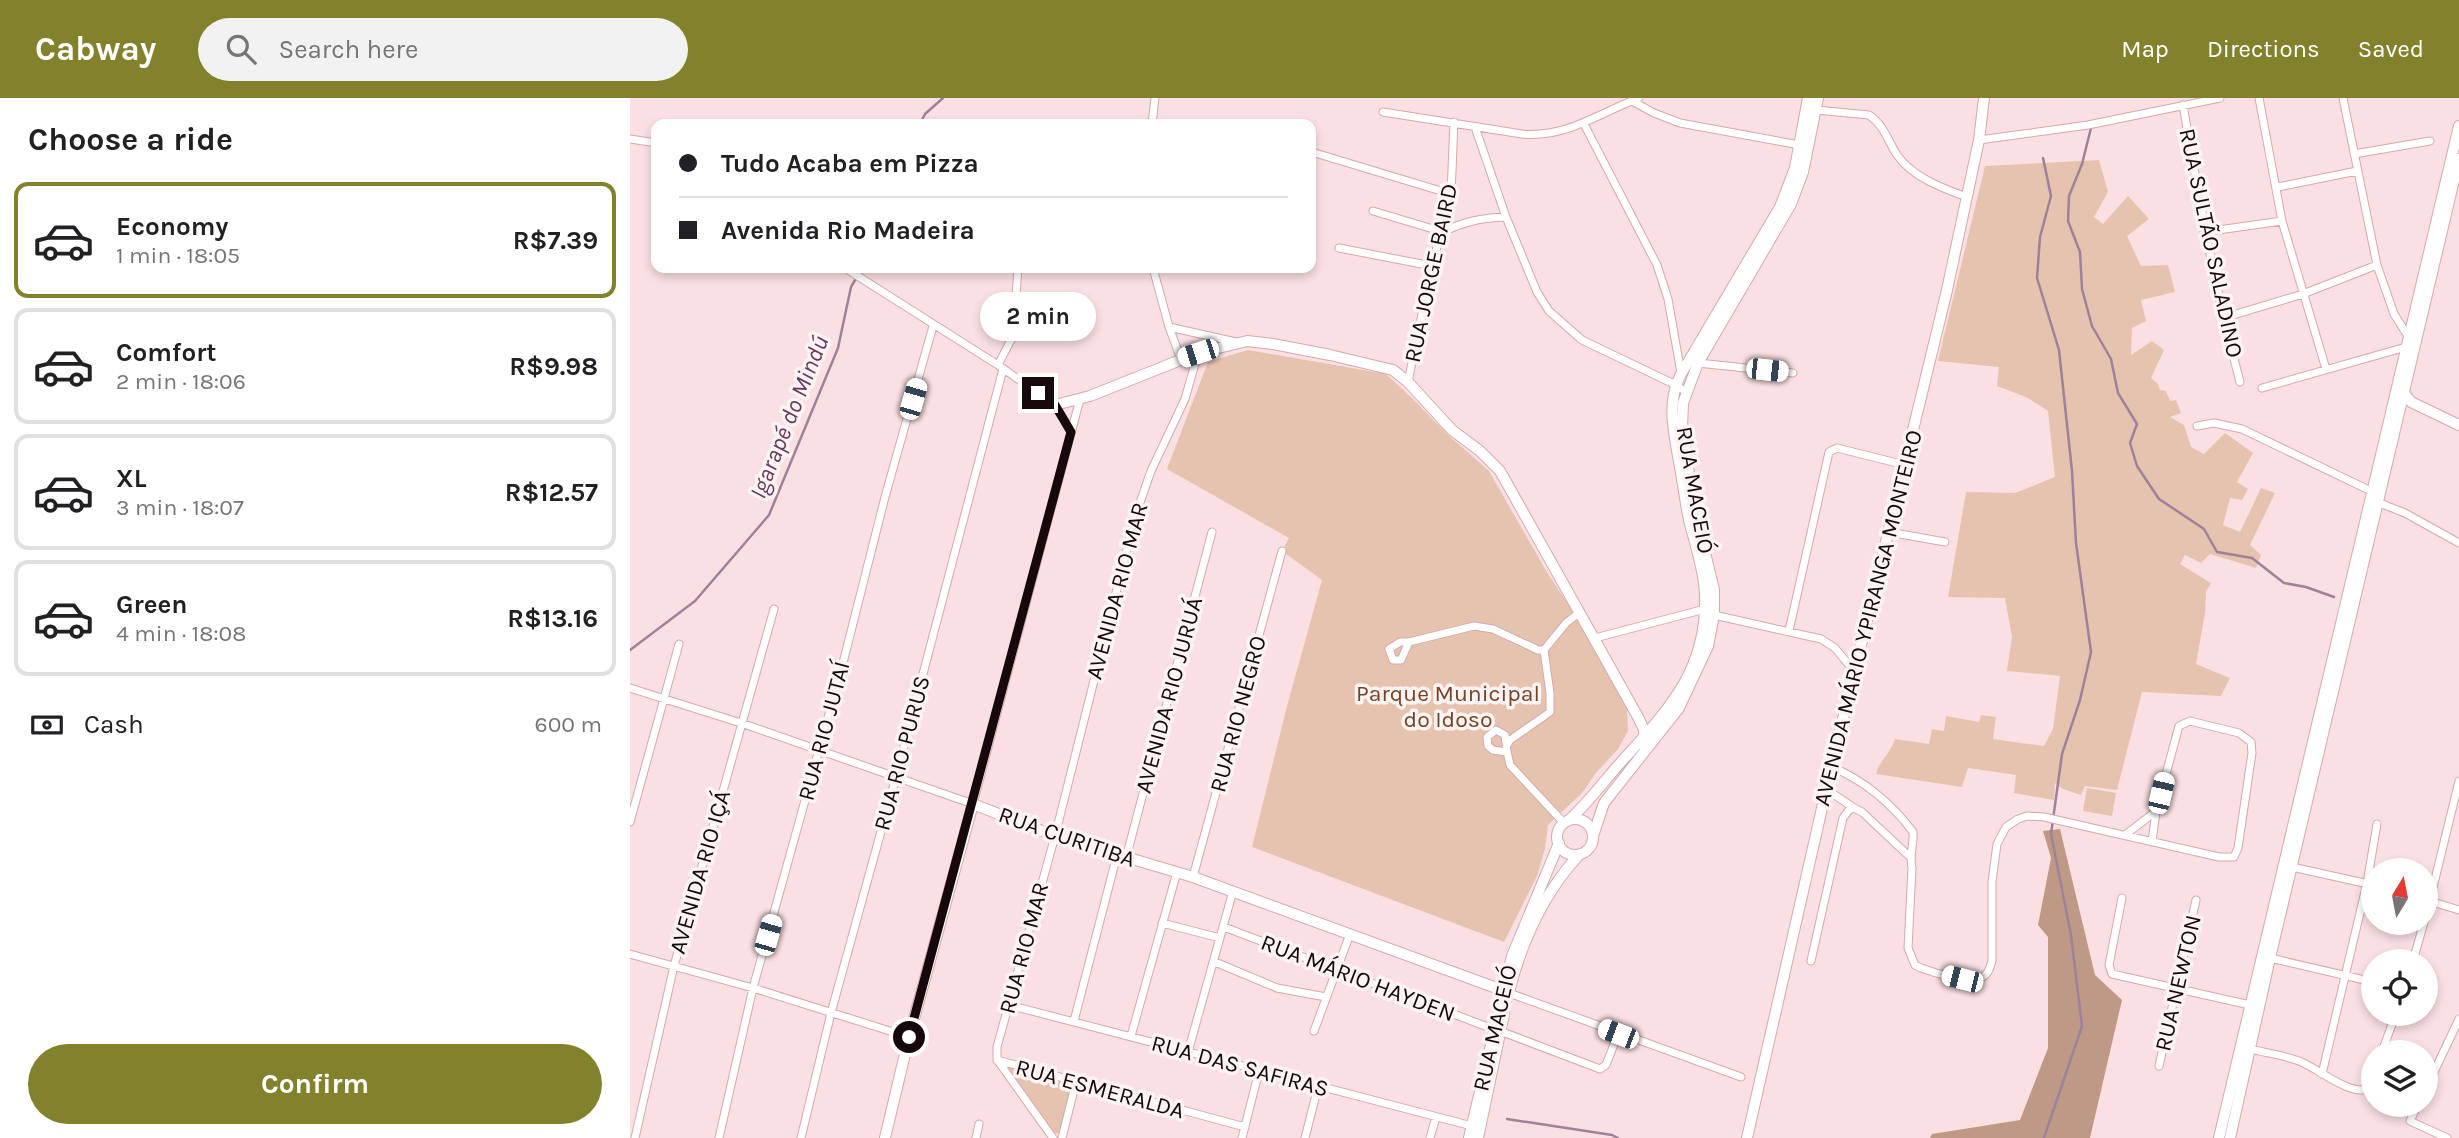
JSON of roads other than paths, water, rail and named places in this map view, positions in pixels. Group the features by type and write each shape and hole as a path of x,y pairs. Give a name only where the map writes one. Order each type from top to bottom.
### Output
{"main road":[{"name":"RUA MACEIÓ","path":"1645,737 1674,702 1693,663 1704,623 1710,612 1675,438 1672,405 1676,384 1780,207 1795,168 1808,98"},
{"name":"AVENIDA MÁRIO YPIRANGA MONTEIRO","path":"1746,1138 1967,197 1979,140 1984,98"},
{"name":"RUA MACEIÓ","path":"1566,822 1590,801 1679,708 1708,646 1714,590 1694,507 1682,428 1681,417 1686,392 1698,363 1791,204 1803,172 1817,104"},
{"path":"2230,1138 2404,393 2459,127"},
{"path":"2219,1138 2407,342 2459,159"},
{"path":"1055,405 1080,399 1181,359 1237,342 1273,344 1385,367 1408,382 1452,430 1480,451 1500,471 1638,717 1645,737 1639,750"},
{"path":"2404,393 2411,402 2459,425"},
{"path":"2400,409 2411,407 2432,412"},
{"path":"1630,706 1639,750"},
{"path":"1638,717 1658,723"},
{"name":"RUA MACEIÓ","path":"1593,836 1604,803 1639,750"},
{"path":"885,1138 909,1037 972,804"},
{"name":"RUA CURITIBA","path":"972,804 1055,836 1233,891 1506,991"},
{"path":"1580,820 1592,830 1593,836 1591,845 1580,854 1567,852 1559,843 1558,832 1566,822 1580,820"},
{"name":"RUA MACEIÓ","path":"1469,1138 1506,991 1559,843"},
{"name":"RUA MACEIÓ","path":"1527,928 1551,890 1580,854"},
{"name":"RUA MACEIÓ","path":"1478,1138 1497,1030"}],"street":[{"path":"1979,140 2088,125 2220,98"},
{"path":"2259,98 2278,187 2282,221 2326,369"},
{"path":"2262,388 2407,342 2377,265 2343,98"},
{"path":"1153,119 1155,99"},
{"path":"1383,112 1543,135 1584,124 1635,99 1654,113 1680,122 1800,145"},
{"path":"1817,104 1869,115 1876,120 1906,166 1918,175 1967,197"},
{"name":"RUA SULTÃO SALADINO","path":"2183,105 2204,232 2240,382"},
{"name":"RUA JORGE BAIRD","path":"1408,382 1432,266 1451,194 1454,122"},
{"path":"1584,124 1657,265 1668,299 1681,374"},
{"path":"1475,127 1506,217 1549,311 1582,340 1676,384 1686,392"},
{"path":"630,139 651,142"},
{"path":"2354,154 2430,141"},
{"path":"1316,153 1451,194"},
{"path":"2278,187 2357,171"},
{"path":"1373,211 1443,232 1475,219 1506,217"},
{"path":"2204,232 2282,221"},
{"path":"1339,248 1432,266"},
{"path":"2223,318 2303,294 2377,265"},
{"path":"852,273 1001,367 1055,405 1071,432"},
{"name":"RUA RIO PURUS","path":"801,1138 831,1013 896,777 1001,367 1013,336 1018,273"},
{"path":"1154,273 1181,359"},
{"name":"RUA RIO JUTAÍ","path":"719,1138 753,988 933,326"},
{"path":"1169,327 1237,342"},
{"name":"AVENIDA RIO MAR","path":"1055,836 1135,517 1151,471 1185,399 1198,353"},
{"path":"1698,363 1793,373"},
{"path":"972,804 1080,399"},
{"path":"2197,426 2214,423 2242,429 2371,491"},
{"path":"1788,631 1827,457 1831,450 1837,448 1905,465"},
{"path":"2377,502 2405,513 2459,542"},
{"path":"1889,532 1945,542"},
{"name":"AVENIDA RIO JURUÁ","path":"1074,1021 1212,533"},
{"name":"RUA RIO NEGRO","path":"1193,877 1282,551"},
{"name":"AVENIDA RIO IÇÁ","path":"635,1138 674,966 774,609"},
{"path":"1566,822 1510,765 1506,748 1510,740 1550,712 1544,650 1566,623 1580,612"},
{"path":"1595,638 1710,612 1821,639 1835,648 1854,671"},
{"path":"1409,642 1474,626 1493,629 1538,650 1544,650"},
{"path":"630,822 680,644"},
{"name":"RUA CURITIBA","path":"630,688 741,723 972,804"},
{"path":"1831,767 1846,773 1879,796 1913,832 1914,839 1909,856 1912,868 1907,934 1911,959 1915,965 1926,970 1962,979 1978,979 1987,973 1993,952 1992,882 1997,844 2006,827 2027,816 2044,817 2060,820 2152,842 2219,857 2234,857 2240,835 2252,753 2251,742 2239,733 2190,721 2183,723 2176,730 2156,811 2152,842"},
{"path":"2438,862 2459,781"},
{"path":"1826,789 1870,818 1909,856"},
{"path":"1811,961 1843,818 1854,808"},
{"path":"2125,835 2156,811"},
{"path":"2373,858 2377,824"},
{"name":"RUA RIO MAR","path":"997,1060 997,1047 1055,836"},
{"path":"2292,867 2361,882"},
{"path":"1131,1036 1177,872"},
{"path":"1188,1052 1233,891"},
{"path":"2122,898 2110,972 2176,990 2250,1004"},
{"name":"RUA NEWTON","path":"2159,1066 2196,900"},
{"path":"2438,903 2459,910"},
{"path":"2322,1074 2361,918"},
{"path":"1162,923 1220,938"},
{"name":"RUA MÁRIO HAYDEN","path":"1224,927 1600,1069 1605,1067 1618,1034"},
{"path":"1314,1031 1350,934"},
{"path":"630,954 753,988 909,1037"},
{"path":"2270,958 2361,979"},
{"path":"1215,962 1277,988 1326,997"},
{"name":"RUA CURITIBA","path":"1506,991 1741,1077"},
{"name":"RUA DAS SAFIRAS","path":"1009,1005 1472,1126"},
{"path":"2438,1064 2459,1019"},
{"path":"2250,1049 2300,1062 2332,1081 2361,1091"},
{"path":"997,1060 1052,1136 1062,1138 1076,1082"},
{"name":"RUA ESMERALDA","path":"997,1060 1245,1127"},
{"path":"1242,1138 1259,1071"},
{"path":"1305,1138 1318,1087"},
{"path":"1430,1138 1436,1117"},
{"path":"2412,1117 2410,1121 2447,1138"},
{"path":"976,1138 979,1124"}],"waterway":[{"name":"Igarapé do Mindú","path":"922,119 943,98"},
{"path":"2091,128 2082,164 2069,196 2068,221 2080,252 2082,289 2092,326 2111,359 2118,393 2137,424 2130,443 2137,466 2159,499 2204,529 2217,552 2252,558 2284,583 2334,597"},
{"path":"2043,158 2051,196 2040,237 2037,278 2059,350 2072,471 2076,543 2091,652 2080,700 2062,754 2051,834 2071,935 2082,1026 2044,1138"},
{"name":"Igarapé do Mindú","path":"630,650 695,601 769,515 838,348 851,287 859,273"},
{"path":"1507,1119 1618,1138"}],"park label":[{"name":"Parque Municipal do Idoso","path":"1448,706"}]}
